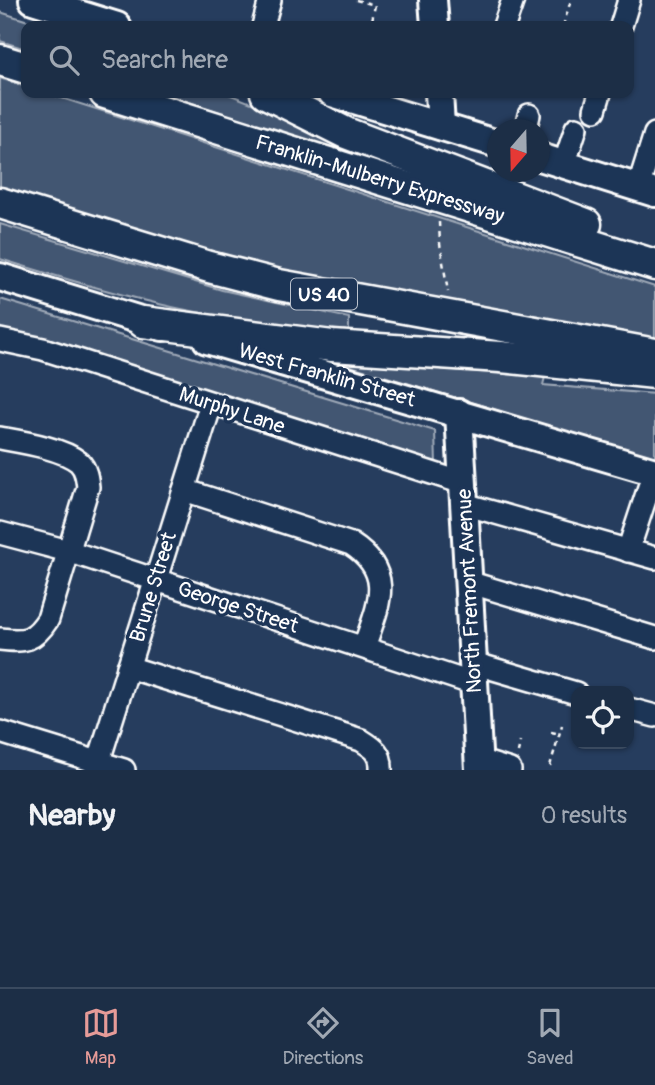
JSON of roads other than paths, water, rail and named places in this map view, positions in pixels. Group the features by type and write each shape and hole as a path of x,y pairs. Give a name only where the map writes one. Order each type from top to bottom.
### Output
{"highway":[{"path":"0,60 21,66"},
{"name":"Franklin-Mulberry Expressway","path":"121,98 655,265"},
{"path":"276,98 346,133 655,250"},
{"name":"US 40","path":"0,203 146,249 279,285 655,354"},
{"path":"144,321 332,346 501,357 655,373"}],"main road":[{"path":"33,0 101,21"},
{"path":"433,0 435,21"},
{"path":"348,98 487,141"},
{"path":"439,98 441,127"},
{"path":"552,161 646,190"},
{"name":"West Franklin Street","path":"0,277 654,472"},
{"name":"North Fremont Avenue","path":"459,413 479,765"}],"street":[{"path":"264,21 270,0"},
{"path":"506,21 513,0"},
{"path":"552,161 576,128"},
{"path":"646,190 655,134"},
{"name":"Murphy Lane","path":"0,340 43,349 211,404 628,551 655,558"},
{"name":"Brune Street","path":"97,766 211,404"},
{"path":"0,438 65,454 80,463 87,474 88,488 48,619 31,638 17,641 0,639"},
{"path":"628,551 654,472"},
{"path":"184,490 351,544 365,553 380,577 380,594 364,647"},
{"name":"George Street","path":"0,533 68,551 364,647 474,674 571,692"},
{"path":"468,582 655,638"},
{"path":"128,667 361,740 374,747 380,755 381,770"},
{"path":"634,710 655,716"},
{"path":"2,738 97,766 124,770"},
{"path":"479,765 514,763"}]}
